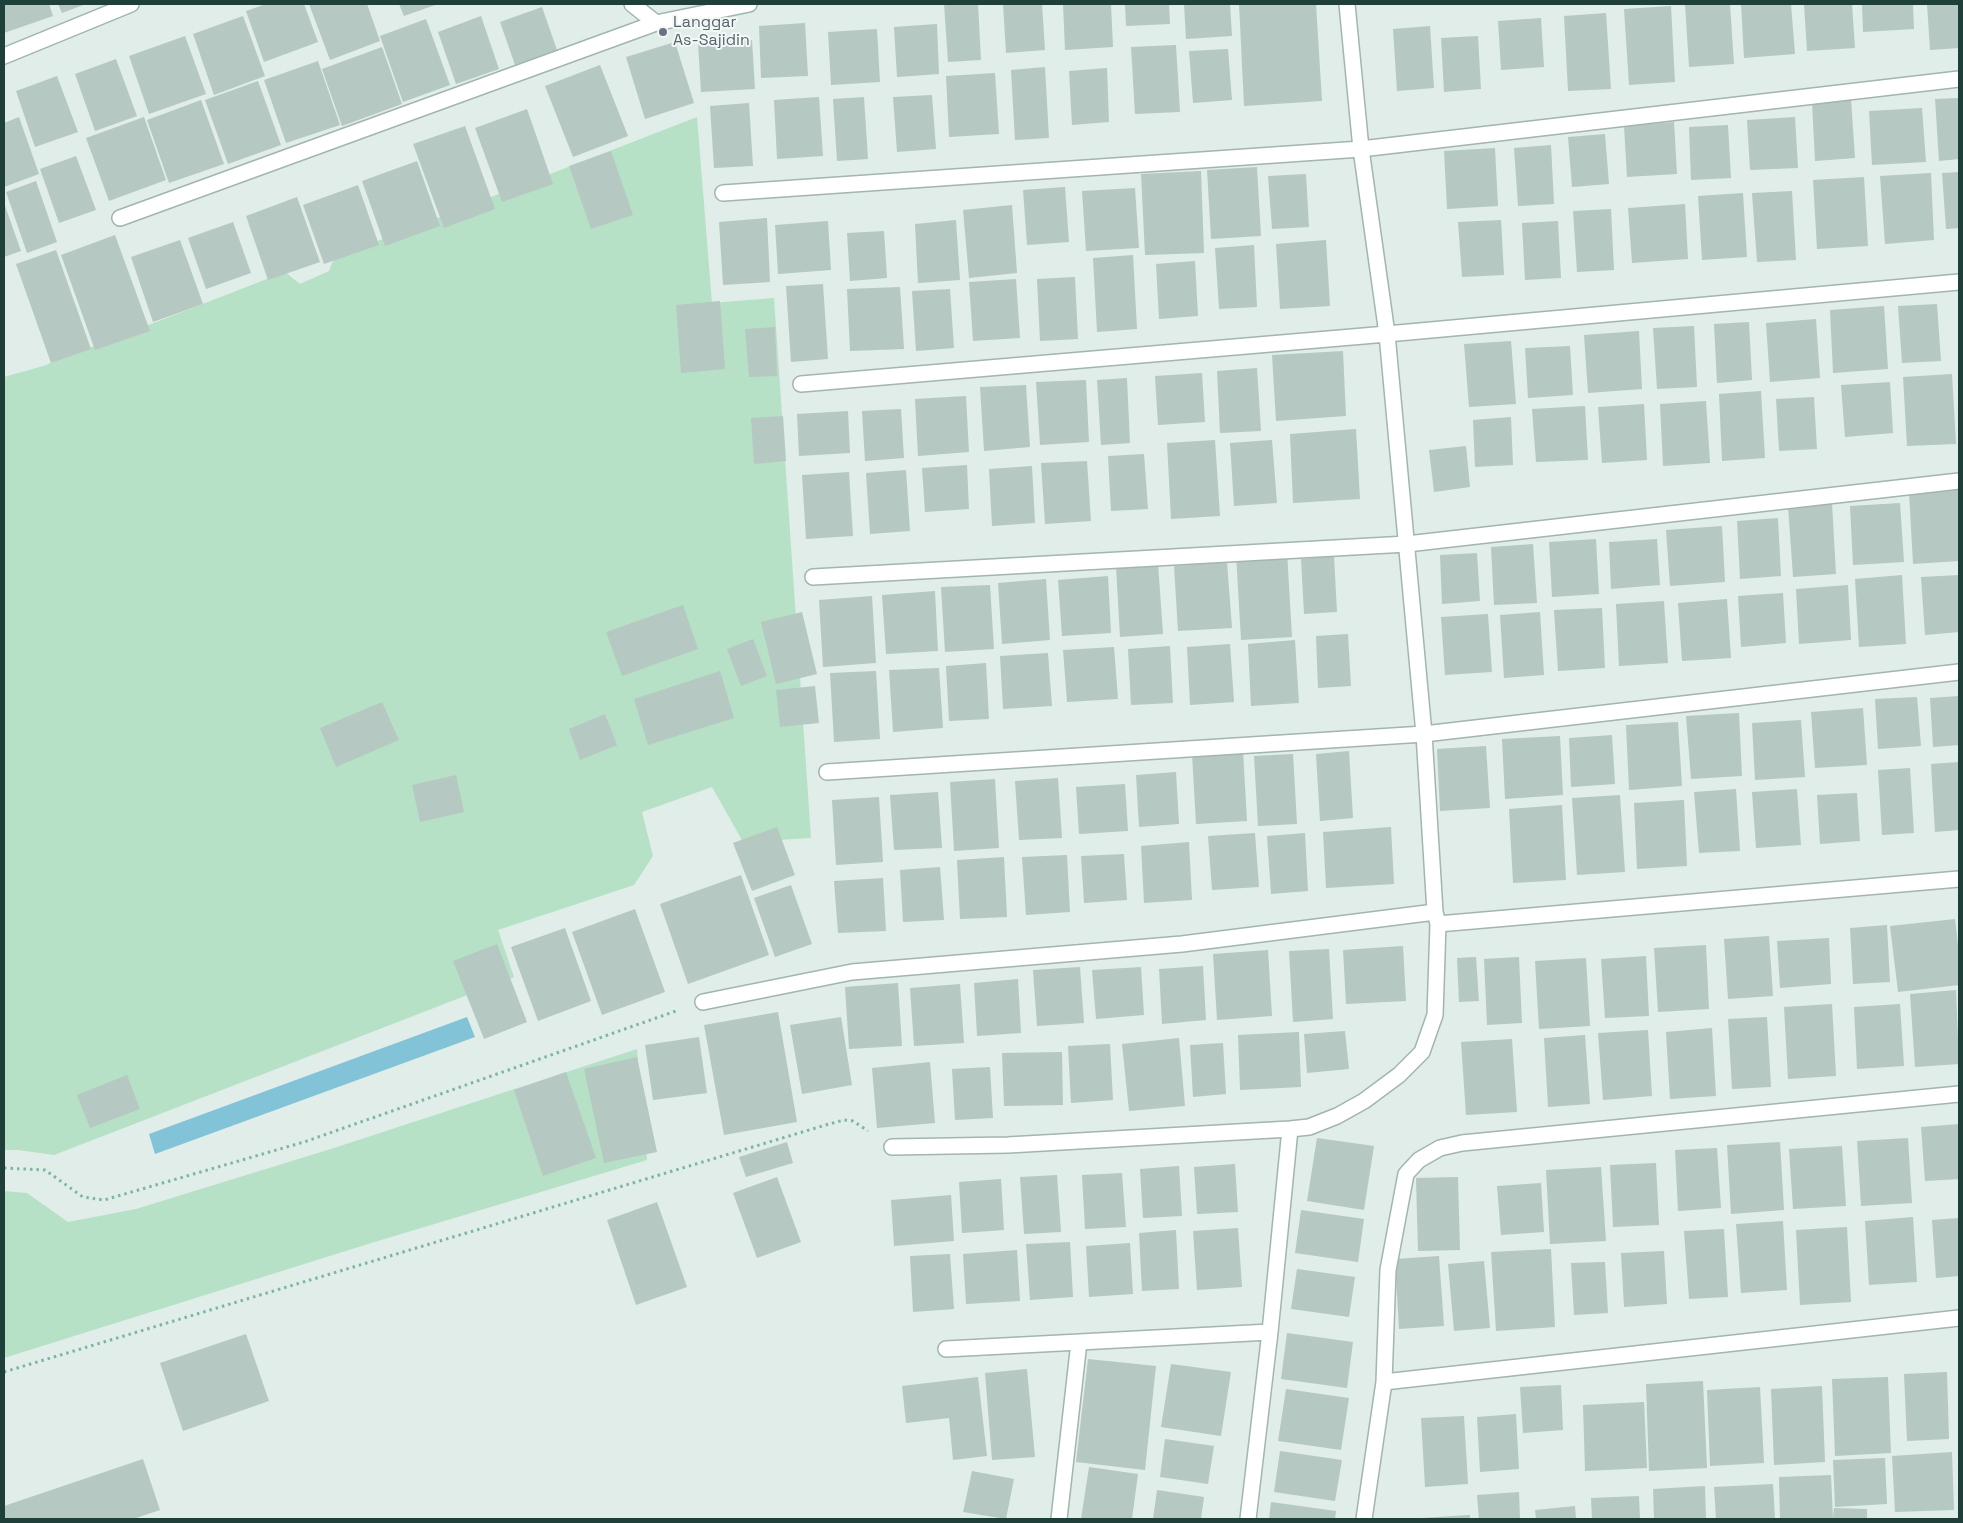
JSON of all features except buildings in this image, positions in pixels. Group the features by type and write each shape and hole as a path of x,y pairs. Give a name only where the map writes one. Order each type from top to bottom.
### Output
{"street":[{"path":"4,56 131,4"},
{"path":"632,4 656,23"},
{"path":"120,218 656,23 749,4"},
{"path":"892,1147 1008,1145 1310,1127 1364,1101 1399,1075 1422,1052 1435,1016 1436,918 1424,734 1387,334 1361,149 1347,4"},
{"path":"723,193 1361,149 1959,79"},
{"path":"801,384 1387,334 1959,282"},
{"path":"813,577 1406,544 1959,481"},
{"path":"827,772 1424,734 1959,672"},
{"path":"703,1002 852,972 1182,944 1436,918 1959,879"},
{"path":"1364,1519 1384,1382 1388,1270 1406,1174 1419,1160 1440,1148 1462,1143 1959,1094"},
{"path":"1248,1519 1270,1332 1290,1129"},
{"path":"1384,1382 1959,1318"},
{"path":"946,1349 1270,1332"},
{"path":"1059,1519 1079,1342"}],"path":[{"path":"4,1168 45,1170 83,1197 104,1200 304,1142 703,1002"},
{"path":"4,1372 844,1120 853,1121 892,1147"}],"green space":[{"path":"697,117 712,303 774,298 811,838 743,842 712,787 642,812 653,856 634,885 498,930 514,977 54,1155 4,1150 4,377 43,366 285,272 300,284 329,271 334,258"},
{"path":"637,1049 647,1160 368,1244 4,1358 4,1191 27,1193 68,1222 136,1209 334,1148"}],"water":[{"path":"467,1017 475,1037 155,1154 149,1134"}],"place":[{"name":"Langgar As-Sajidin","path":"663,32"}]}
